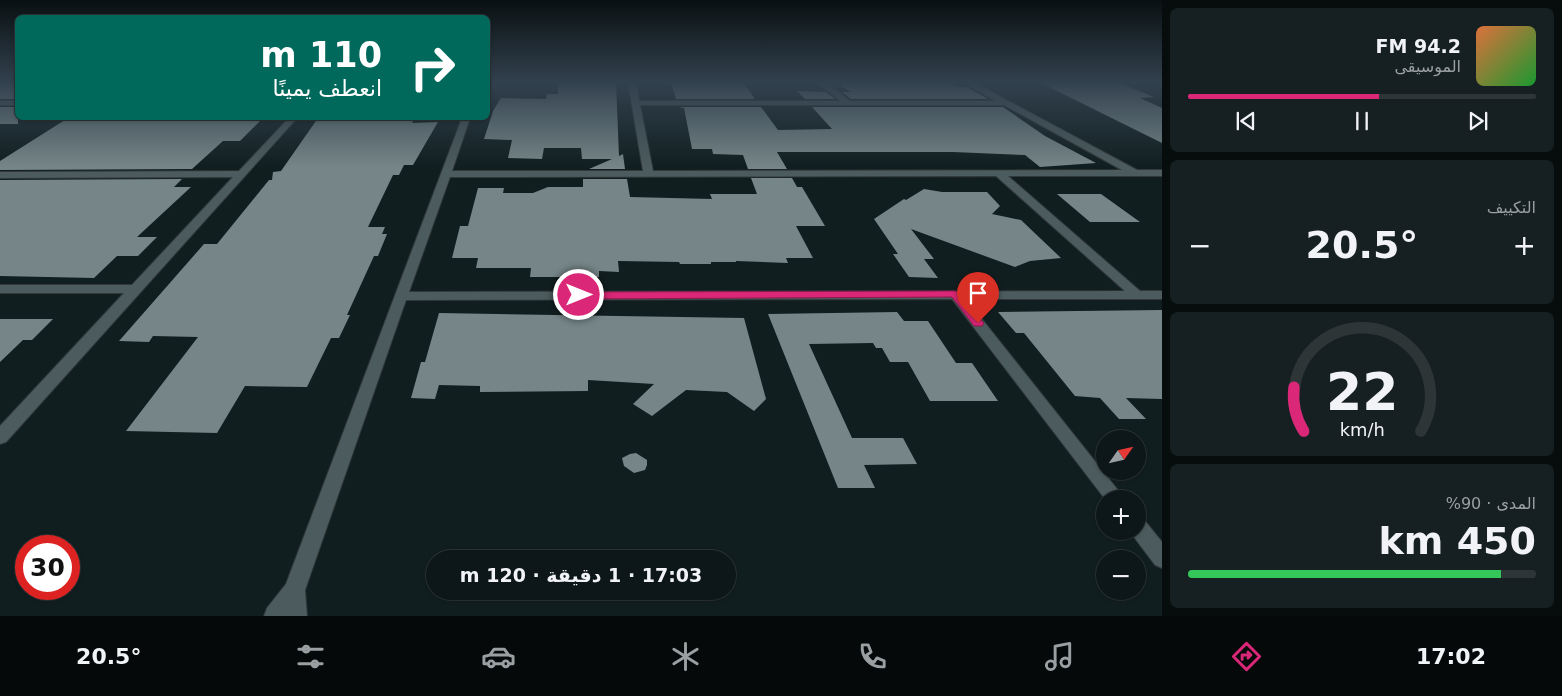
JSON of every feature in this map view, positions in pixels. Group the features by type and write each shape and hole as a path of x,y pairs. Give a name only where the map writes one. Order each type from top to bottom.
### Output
{"street":[{"path":"638,111 650,174"},
{"path":"1019,111 1136,174"},
{"path":"0,436 291,120"},
{"path":"275,616 294,590 465,120"},
{"path":"998,173 1137,295"},
{"path":"0,175 242,174"},
{"path":"445,174 1162,174"},
{"path":"0,289 135,289"},
{"path":"955,294 1109,490"},
{"path":"401,296 1162,295"},
{"path":"1146,537 1162,558"},
{"path":"294,590 296,616"}],"building":[{"path":"0,111 15,111 15,120 18,120 18,124 0,124"},
{"path":"493,111 617,111 619,156 623,154 625,169 589,169 612,159 582,159 581,148 544,148 542,159 508,158 512,140 484,139"},
{"path":"685,111 764,111 778,130 832,129 815,111 1008,111 1045,136 1096,163 1040,167 1025,155 953,152 777,152 787,169 748,169 743,155 713,154 712,149 692,149"},
{"path":"1097,111 1162,111 1162,143"},
{"path":"65,120 261,120 240,141 223,141 192,169 0,170 0,161"},
{"path":"317,120 414,120 412,123 438,122 413,165 404,165 399,175 393,175 368,227 385,227 382,234 387,234 378,256 374,256 347,315 350,315 339,338 331,338 307,387 245,386 217,433 126,431 198,337 153,336 149,342 119,341 204,244 217,244 269,180 272,180 273,172 281,171"},
{"path":"751,178 792,178 797,187 802,187 825,226 796,226 813,258 786,258 788,263 736,261 711,262 711,264 680,264 679,262 618,261 619,272 599,271 599,277 530,277 531,268 476,268 478,258 452,258 460,226 468,226 478,188 504,188 503,193 533,193 548,187 583,187 583,179 627,179 630,197 712,199 710,194 757,194"},
{"path":"182,179 174,187 191,187 137,237 157,237 138,256 117,256 94,278 0,276 0,180"},
{"path":"924,189 942,192 987,192 1000,206 992,214 1021,220 1061,258 1030,261 1015,267 911,229 934,259 924,259 938,278 909,277 893,254 898,254 874,219 904,199 906,200"},
{"path":"1057,194 1101,194 1140,222 1090,222"},
{"path":"1162,310 1162,399 1126,398 1146,419 1119,419 1100,398 1075,396 1024,333 1016,333 998,312"},
{"path":"897,312 904,321 928,321 956,363 972,363 998,401 930,401 908,362 890,362 882,348 876,348 873,343 809,344 852,438 903,438 917,464 864,465 875,488 838,488 768,314"},
{"path":"439,313 744,318 766,399 754,411 727,392 686,390 652,416 633,404 654,384 588,380 588,391 480,392 480,386 439,385 435,399 411,398 421,362 425,362"},
{"path":"0,319 53,319 32,340 23,340 0,362"},
{"path":"636,453 647,460 647,465 645,470 634,473 624,466 622,458"}],"route":[{"path":"579,295 955,294 978,323"}]}
